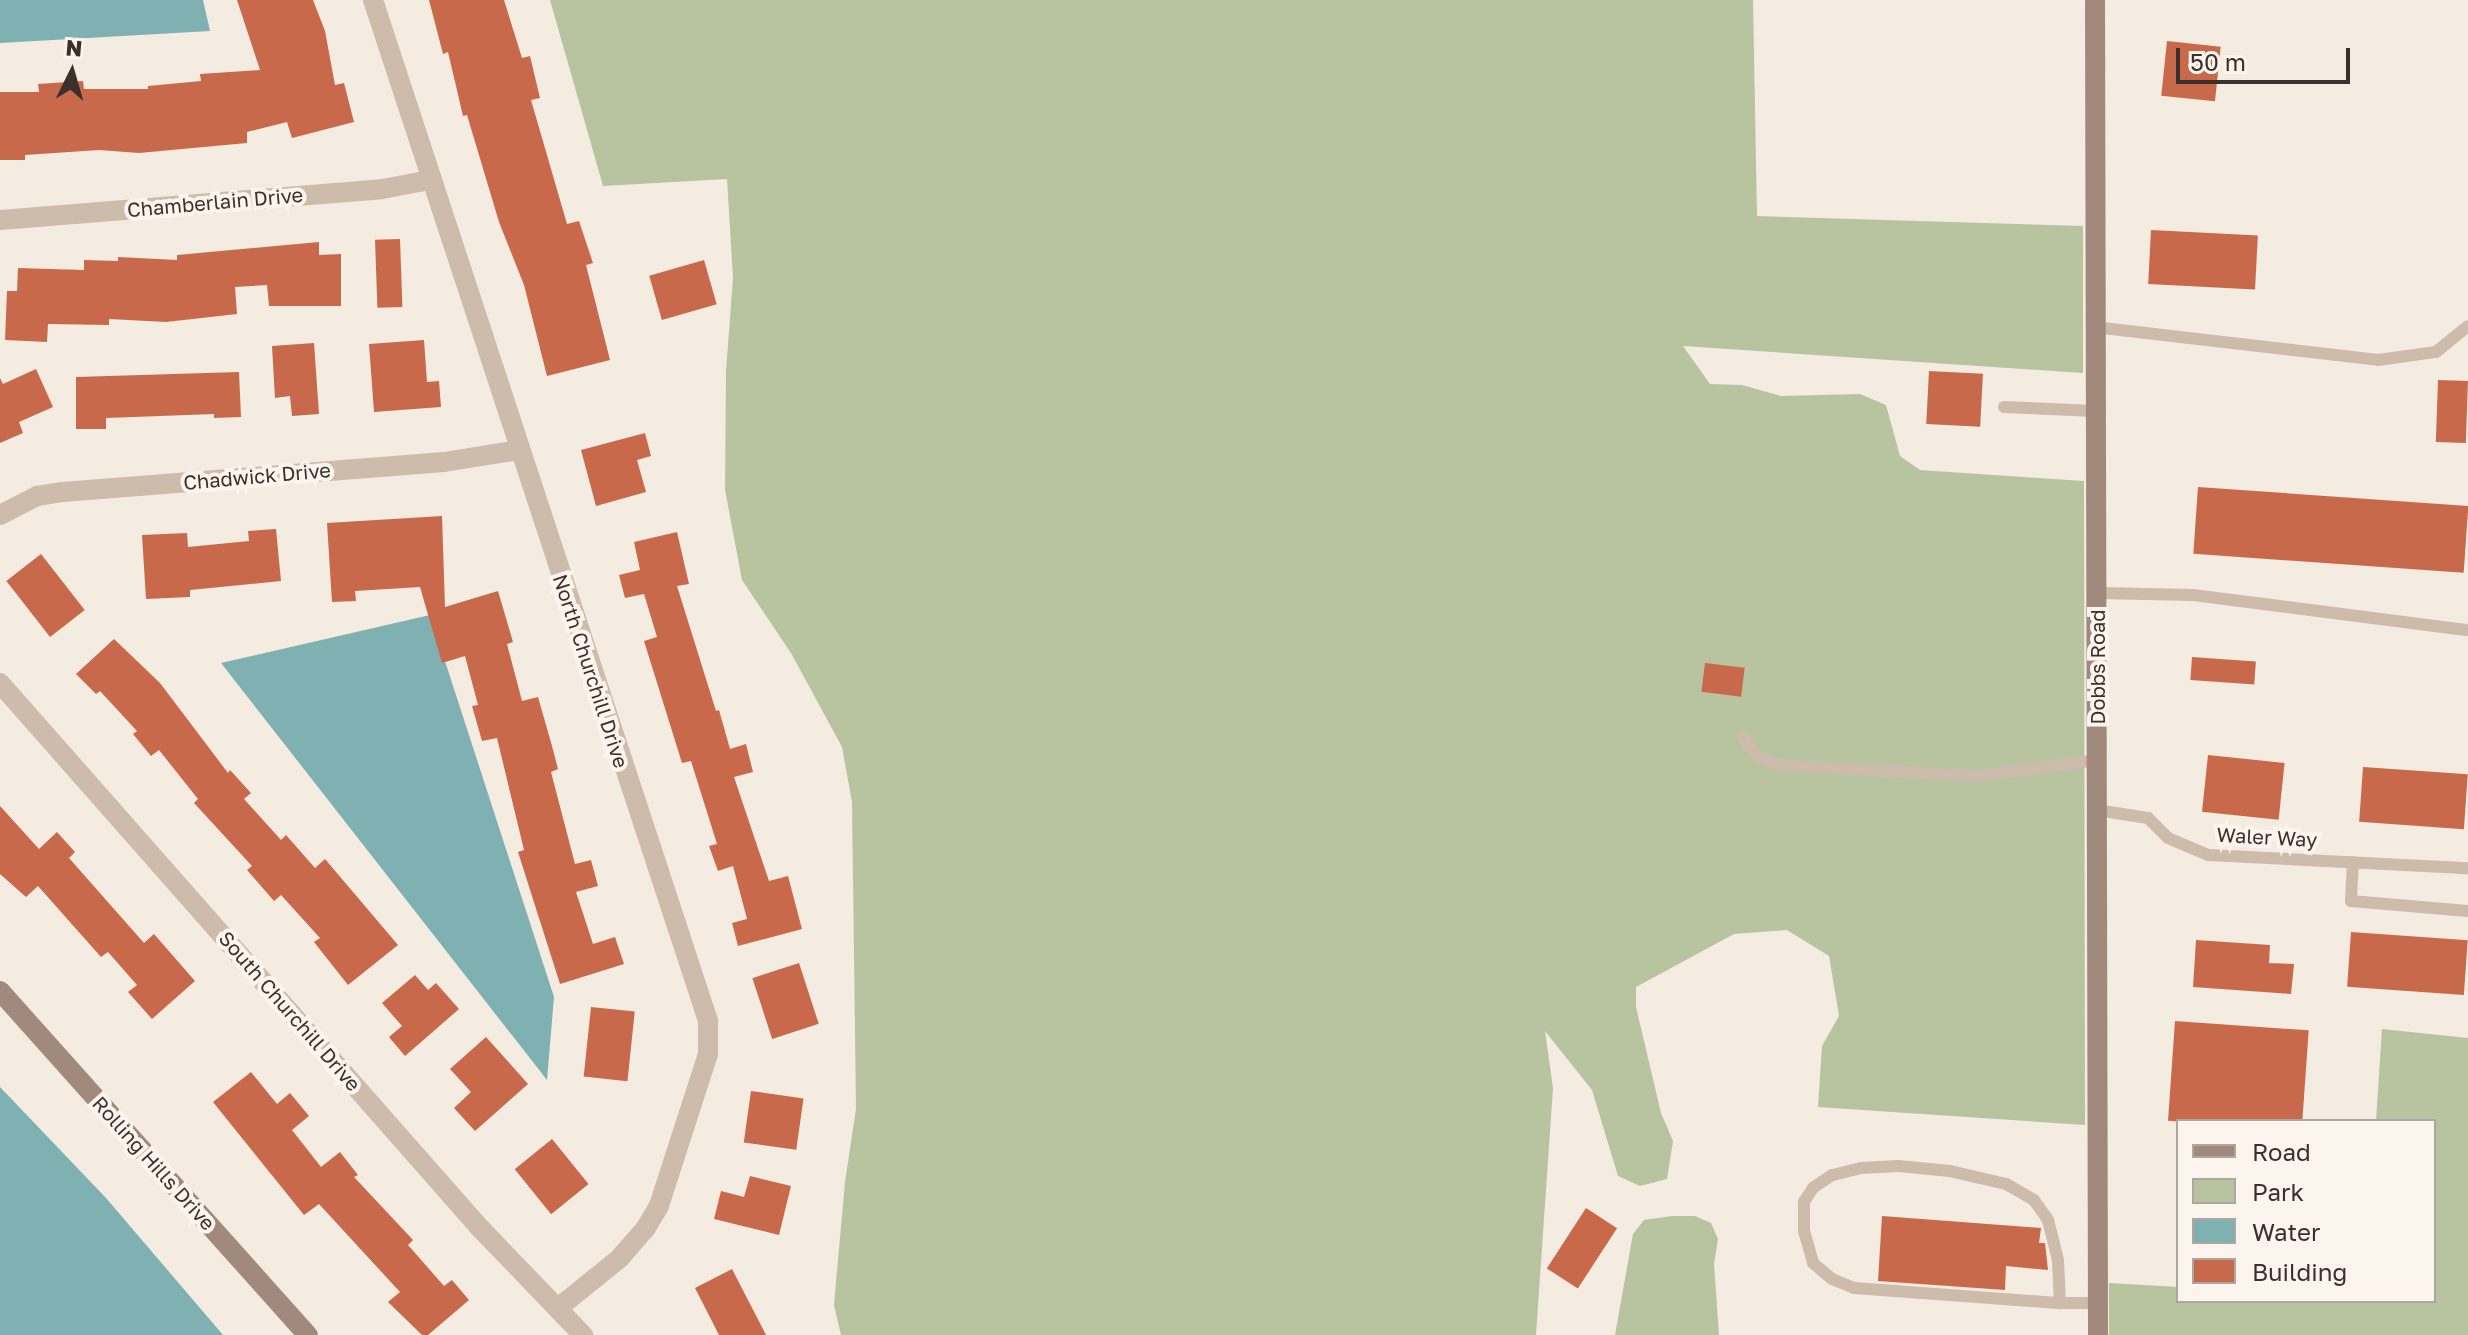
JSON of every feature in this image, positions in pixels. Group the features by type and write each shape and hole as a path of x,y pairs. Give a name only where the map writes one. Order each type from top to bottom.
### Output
{"street":[{"name":"North Churchill Drive","path":"373,0 708,1021 708,1054 659,1206 645,1229 620,1258 558,1308"},
{"name":"Dobbs Road","path":"2095,0 2098,1335"},
{"name":"Chamberlain Drive","path":"0,220 382,189 430,180"},
{"name":"Chadwick Drive","path":"0,515 37,496 63,492 444,462 519,450"},
{"name":"South Churchill Drive","path":"0,683 480,1228 583,1335"},
{"name":"Rolling Hills Drive","path":"0,991 308,1335"}],"lane":[{"path":"2094,327 2378,360 2436,352 2468,326"},
{"path":"2004,407 2095,411"},
{"path":"2098,593 2193,595 2466,630"},
{"path":"1742,737 1757,756 1776,765 1979,776 2097,760"},
{"name":"Waler Way","path":"2096,810 2148,818 2168,838 2208,855 2468,868"},
{"path":"2353,862 2351,901 2468,911"},
{"path":"2060,1303 2058,1260 2048,1220 2034,1200 2006,1184 1950,1171 1898,1166 1861,1168 1832,1175 1813,1188 1804,1202 1804,1231 1813,1263 1832,1279 1854,1288 2060,1303 2097,1303"}],"green space":[{"path":"550,0 1753,0 1757,216 2083,226 2083,373 1683,346 1710,384 1742,385 1781,396 1860,394 1886,405 1900,456 1920,470 2084,481 2085,1125 1818,1107 1822,1046 1839,1016 1829,956 1787,930 1734,934 1636,987 1636,1007 1661,1113 1673,1141 1667,1179 1640,1186 1618,1176 1592,1090 1545,1031 1553,1088 1536,1335 841,1335 834,1305 845,1182 856,1109 852,802 842,747 791,653 742,580 725,490 726,371 733,278 727,179 603,186"},
{"path":"2382,1029 2468,1038 2468,1335 2109,1335 2109,1283 2176,1287 2176,1303 2436,1303 2436,1119 2376,1119"},
{"path":"1695,1216 1711,1223 1718,1239 1714,1264 1719,1335 1615,1335 1633,1234 1644,1220"}],"water":[{"path":"0,0 203,0 210,31 0,43"},
{"path":"430,615 554,997 547,1080 221,663"},
{"path":"0,1087 106,1198 223,1335 0,1335"}],"building":[{"path":"237,0 313,0 325,31 335,85 344,83 354,122 292,138 287,122 247,132 247,143 139,153 99,150 25,155 25,160 0,160 0,92 39,92 38,84 83,81 84,89 148,89 148,86 201,81 200,74 260,70"},
{"path":"429,0 504,0 522,58 530,56 540,98 531,100 567,224 579,221 593,263 586,265 610,360 547,376 524,285 499,222 467,115 463,116 448,52 443,54"},
{"path":"2167,41 2221,47 2215,101 2161,96"},
{"path":"2151,230 2258,236 2255,290 2148,284"},
{"path":"400,239 402,307 377,308 375,240"},
{"path":"319,242 319,255 341,254 341,306 269,306 267,285 235,287 237,314 166,322 109,319 109,325 48,324 47,342 5,340 7,291 17,291 18,268 84,270 84,260 118,261 118,257 177,260 177,255"},
{"path":"704,260 717,304 662,320 649,276"},
{"path":"424,340 427,382 439,381 441,407 374,412 369,344"},
{"path":"314,343 319,414 292,416 290,396 275,398 272,346"},
{"path":"36,369 53,407 19,422 23,433 0,443 0,378 3,384"},
{"path":"1929,371 1983,374 1980,427 1926,424"},
{"path":"239,372 241,417 214,418 214,414 106,418 106,429 76,429 76,377"},
{"path":"2438,380 2468,381 2466,443 2436,442"},
{"path":"645,433 651,456 637,460 646,492 596,506 581,450"},
{"path":"2198,487 2468,506 2464,573 2193,554"},
{"path":"442,516 445,607 498,591 513,642 507,644 522,701 538,697 552,746 558,769 551,772 575,864 591,860 598,886 576,892 593,944 615,937 624,964 560,984 518,852 524,850 497,738 482,741 472,706 478,705 465,656 442,663 420,587 355,591 356,601 332,602 327,523"},
{"path":"276,529 281,581 190,590 190,597 146,599 142,535 187,533 188,547 249,541 248,531"},
{"path":"677,532 689,584 677,586 716,711 719,710 730,749 746,744 753,772 734,777 769,881 788,876 802,929 738,946 732,923 747,919 733,866 718,871 709,846 717,844 691,761 682,763 644,641 657,637 644,594 625,598 619,575 640,570 634,542"},
{"path":"41,554 85,610 50,637 6,581"},
{"path":"114,639 160,683 228,773 230,770 251,793 244,799 281,840 286,835 315,868 325,859 398,945 348,985 314,942 320,938 281,895 274,901 247,870 252,866 194,803 198,799 159,750 151,756 133,734 137,731 100,691 96,694 76,674"},
{"path":"2192,657 2256,661 2254,684 2190,680"},
{"path":"1705,663 1745,668 1741,697 1701,692"},
{"path":"2208,755 2285,763 2279,820 2202,812"},
{"path":"2363,767 2468,774 2464,829 2359,822"},
{"path":"0,806 39,849 57,832 75,852 69,858 144,943 154,934 195,981 152,1019 128,992 137,985 108,952 101,957 38,886 26,897 0,874"},
{"path":"2351,932 2468,940 2464,995 2347,987"},
{"path":"2196,940 2270,945 2269,963 2294,964 2291,994 2193,987"},
{"path":"799,963 819,1024 772,1039 752,978"},
{"path":"415,975 428,990 436,983 459,1009 405,1056 389,1037 402,1026 382,1003"},
{"path":"591,1007 635,1012 627,1081 584,1077"},
{"path":"2175,1021 2309,1030 2302,1119 2168,1121"},
{"path":"486,1037 528,1084 475,1131 454,1108 471,1092 450,1069"},
{"path":"251,1072 277,1104 290,1093 309,1116 292,1130 321,1167 340,1152 358,1175 354,1177 413,1240 408,1245 444,1286 452,1280 469,1300 428,1335 422,1335 388,1302 400,1292 319,1204 304,1215 213,1102"},
{"path":"751,1091 803,1098 796,1150 744,1142"},
{"path":"552,1139 589,1184 551,1214 515,1169"},
{"path":"750,1176 791,1186 779,1235 714,1219 721,1191 744,1197"},
{"path":"1586,1208 1617,1228 1578,1289 1547,1268"},
{"path":"1882,1216 2041,1228 2039,1243 2045,1243 2048,1270 2006,1266 2005,1290 1878,1281"},
{"path":"732,1269 766,1335 719,1335 695,1288"}]}
